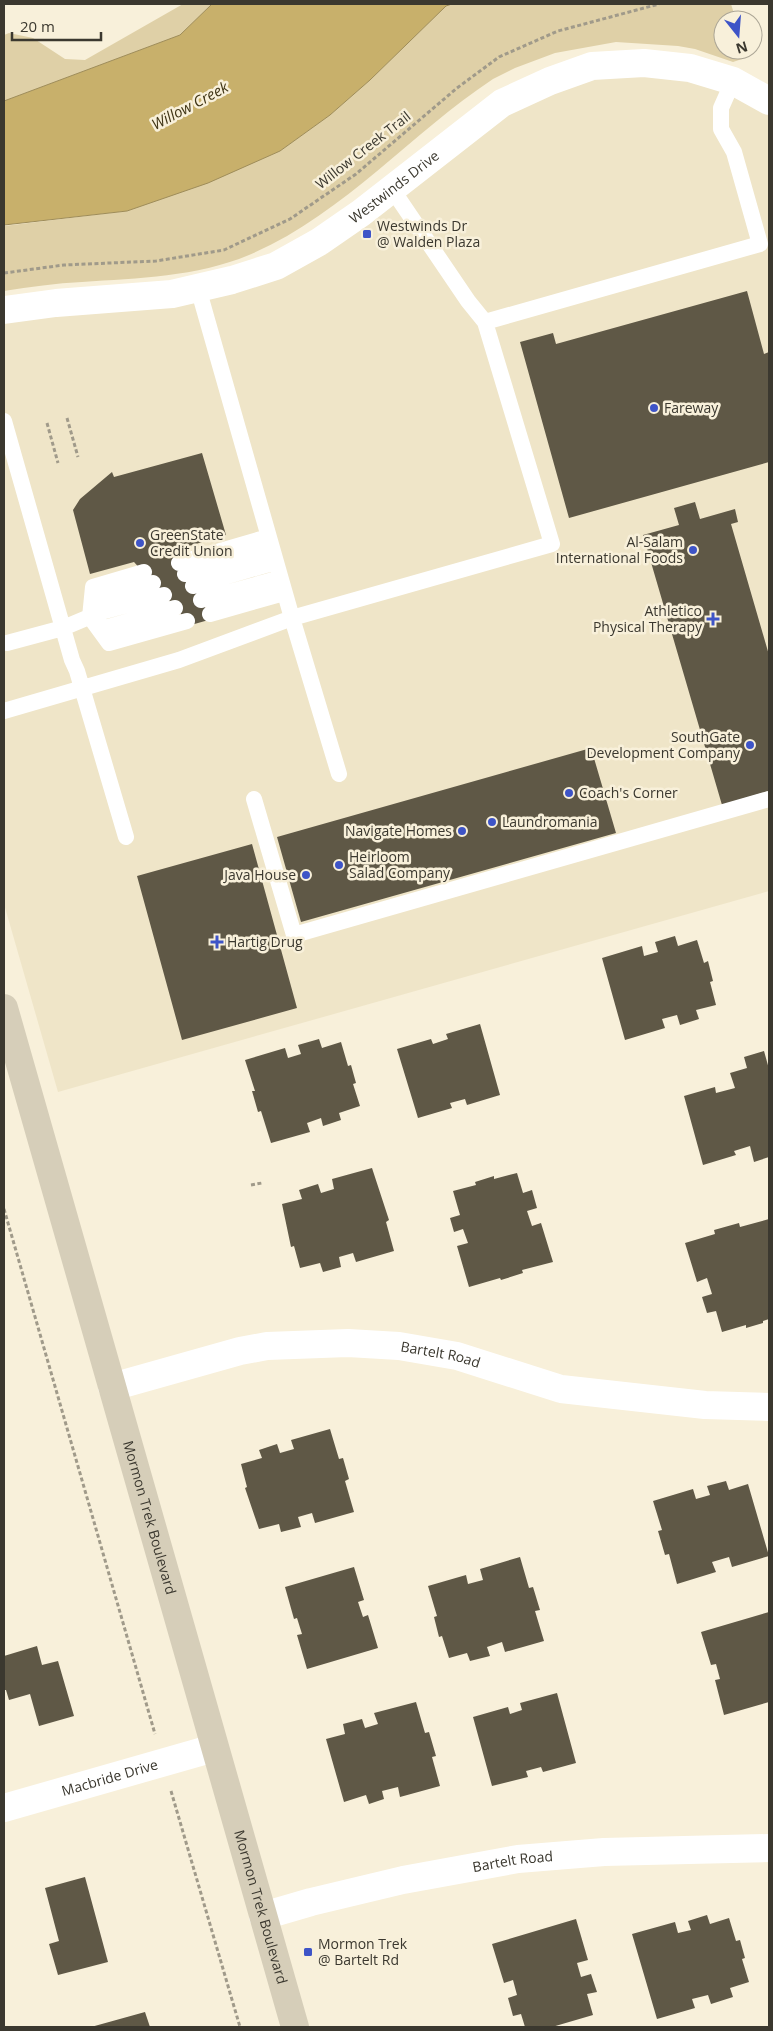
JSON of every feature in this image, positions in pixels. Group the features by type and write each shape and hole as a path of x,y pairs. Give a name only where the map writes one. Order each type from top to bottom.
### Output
{"main road":[{"name":"Mormon Trek Boulevard","path":"4,1008 295,2027"}],"street":[{"name":"Westwinds Drive","path":"4,310 56,303 172,294 232,280 276,266 319,242 392,189 502,103 550,81 592,66 644,64 690,68 733,81 769,101"},
{"name":"Bartelt Road","path":"112,1387 203,1361 267,1346 348,1343 399,1346 458,1356 562,1389 705,1405 769,1407"},
{"name":"Macbride Drive","path":"4,1808 214,1748"},
{"name":"Bartelt Road","path":"263,1916 311,1902 403,1880 518,1859 604,1852 769,1848"}],"lane":[{"path":"485,322 760,244 734,152 721,130 721,108 733,81"},
{"path":"4,711 179,660 292,618 552,544 485,322 468,301 392,189"},
{"path":"198,288 276,564 339,774"},
{"path":"5,431 126,837"},
{"path":"194,587 276,564"},
{"path":"194,587 276,564"},
{"path":"194,587 276,564"},
{"path":"6,643 63,628 90,616 153,583 93,587 90,616 109,643 187,620"},
{"path":"90,616 105,628 175,608"},
{"path":"254,799 294,935 769,799"}],"path":[{"name":"Willow Creek Trail","path":"4,273 64,265 156,261 224,250 290,219 356,174 457,88 499,57 558,31 659,4"},
{"path":"67,418 78,457"},
{"path":"47,423 58,462"},
{"path":"252,1185 262,1183"},
{"path":"4,1209 240,2027"}],"shaded area":[{"path":"183,4 212,4 180,35 4,101 4,35 9,33 33,38 65,59 85,60"},
{"path":"452,4 731,4 733,10 713,10 713,55 678,46 616,42 555,53 515,68 493,79 433,124 346,196 283,238 249,255 209,268 188,272 62,283 4,291 4,226 127,211 280,151 330,115 370,80 446,6"},
{"path":"644,63 755,93 769,116 769,891 58,1092 4,904 4,310 276,266 502,103"}],"water":[{"name":"Willow Creek","path":"212,4 452,4 446,6 370,80 330,115 280,151 208,183 127,211 4,225 4,101 180,35"}],"building":[{"name":"Fareway","path":"747,291 764,354 769,352 769,462 569,518 520,342 553,333 556,344"},
{"name":"GreenState Credit Union","path":"202,453 226,535 172,551 212,619 191,625 134,562 90,574 73,510 80,499 112,472 114,477"},
{"path":"695,502 700,519 735,509 738,522 731,524 769,655 769,791 722,805 643,535 679,525 674,508"},
{"path":"591,748 616,833 301,922 277,837"},
{"name":"Hartig Drug","path":"252,844 297,1008 182,1040 137,876"},
{"path":"675,936 678,946 697,940 704,963 708,961 713,981 710,982 716,1005 696,1010 699,1019 680,1025 677,1015 662,1019 665,1028 625,1040 602,958 642,946 644,956 658,952 655,942"},
{"path":"480,1024 500,1095 467,1105 465,1099 450,1103 452,1108 418,1118 397,1049 431,1039 433,1044 448,1039 446,1034"},
{"path":"319,1039 322,1048 341,1042 348,1066 351,1065 356,1083 353,1084 360,1106 339,1113 341,1120 323,1126 321,1118 307,1123 310,1132 271,1143 261,1111 258,1112 252,1091 255,1091 245,1060 285,1048 288,1058 301,1054 298,1045"},
{"path":"764,1051 769,1069 769,1157 754,1162 750,1146 734,1151 736,1155 703,1165 684,1096 715,1087 716,1093 735,1088 730,1073 747,1068 744,1057"},
{"path":"372,1168 389,1220 386,1222 394,1251 356,1262 353,1253 339,1257 341,1267 323,1272 320,1263 300,1268 294,1246 291,1247 282,1204 302,1199 299,1190 318,1184 321,1193 334,1189 332,1179"},
{"path":"517,1173 523,1193 532,1190 537,1208 527,1211 532,1226 541,1223 553,1262 522,1270 523,1273 501,1280 500,1278 469,1287 457,1246 468,1243 463,1229 454,1232 450,1218 460,1215 453,1191 476,1185 475,1182 494,1176 494,1179"},
{"path":"769,1219 769,1319 763,1321 763,1323 746,1328 746,1325 722,1332 716,1311 707,1313 702,1297 712,1294 707,1278 697,1282 685,1243 715,1234 714,1230 739,1223 740,1227"},
{"path":"330,1429 339,1459 343,1458 349,1479 345,1481 354,1512 315,1523 312,1513 298,1517 301,1527 281,1532 279,1524 259,1529 245,1488 247,1487 241,1464 262,1458 259,1450 277,1444 280,1453 294,1449 291,1440"},
{"path":"726,1481 729,1490 748,1484 769,1556 732,1567 729,1557 712,1562 716,1572 677,1584 669,1554 665,1555 658,1531 662,1530 653,1501 693,1489 696,1499 710,1495 707,1486"},
{"path":"520,1557 529,1588 533,1587 540,1610 535,1611 544,1641 505,1652 502,1642 487,1647 490,1656 470,1661 467,1653 449,1658 442,1636 439,1637 434,1617 437,1616 428,1586 466,1575 468,1584 483,1580 480,1569"},
{"path":"354,1567 364,1600 358,1602 363,1617 368,1615 378,1648 307,1669 297,1635 302,1634 297,1618 294,1619 285,1587"},
{"path":"769,1612 769,1702 724,1715 715,1680 720,1679 716,1664 711,1665 701,1632"},
{"path":"37,1646 42,1665 58,1661 74,1716 39,1726 30,1694 9,1700 6,1690 4,1690 4,1656"},
{"path":"557,1693 576,1763 543,1772 541,1767 526,1771 528,1777 492,1786 473,1717 508,1707 510,1714 522,1710 520,1703"},
{"path":"416,1702 425,1733 429,1732 436,1756 432,1757 440,1786 400,1797 398,1787 382,1791 384,1799 369,1804 366,1795 344,1802 326,1739 345,1734 343,1724 362,1719 365,1728 378,1724 374,1713"},
{"path":"85,1877 108,1962 58,1975 49,1944 59,1941 45,1888"},
{"path":"707,1915 710,1924 729,1918 736,1941 740,1940 745,1958 742,1959 749,1982 730,1988 733,1997 711,2004 708,1995 692,1999 695,2008 657,2019 632,1934 675,1922 678,1933 691,1930 688,1921"},
{"path":"576,1919 588,1960 577,1963 581,1977 591,1974 597,1992 587,1994 593,2015 552,2027 525,2027 521,2014 513,2016 508,1998 517,1995 513,1980 504,1983 492,1944"},
{"path":"145,2012 150,2027 91,2027"}],"place":[{"name":"Westwinds Dr @ Walden Plaza","path":"367,234"},
{"name":"Fareway","path":"654,408"},
{"name":"GreenState Credit Union","path":"140,543"},
{"name":"Al-Salam International Foods","path":"693,550"},
{"name":"Athletico Physical Therapy","path":"713,619"},
{"name":"SouthGate Development Company","path":"750,745"},
{"name":"Coach's Corner","path":"569,793"},
{"name":"Laundromania","path":"492,822"},
{"name":"Navigate Homes","path":"462,831"},
{"name":"Heirloom Salad Company","path":"339,865"},
{"name":"Java House","path":"306,875"},
{"name":"Hartig Drug","path":"217,942"},
{"name":"Mormon Trek @ Bartelt Rd","path":"308,1952"}]}
